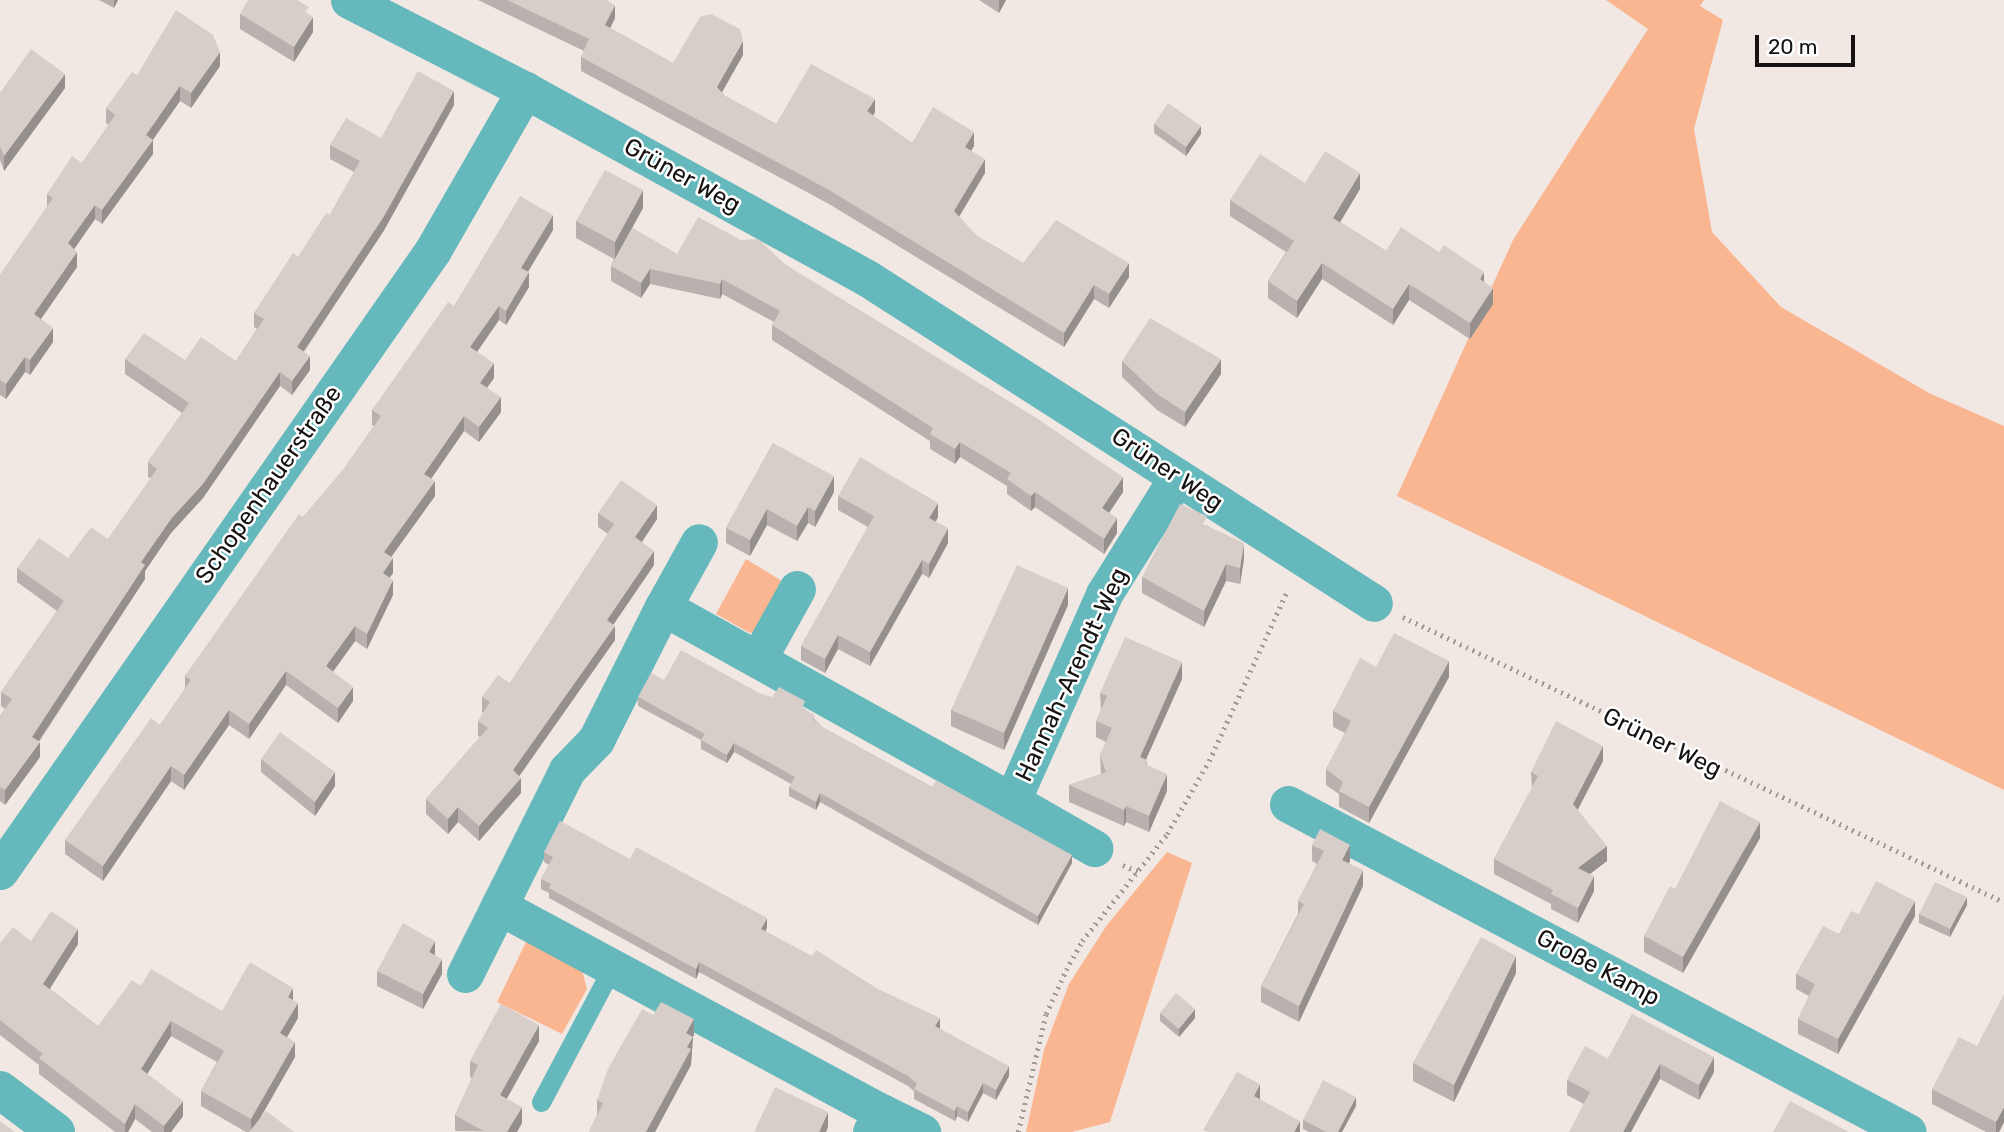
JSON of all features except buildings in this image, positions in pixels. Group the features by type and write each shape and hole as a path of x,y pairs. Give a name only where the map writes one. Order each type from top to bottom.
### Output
{"street":[{"name":"Grüner Weg","path":"349,0 525,90 867,278 1300,559 1374,603"},
{"name":"Schopenhauerstraße","path":"0,871 433,250 525,90"},
{"name":"Hannah-Arendt-Weg","path":"1012,802 1104,594 1177,477"},
{"path":"465,974 567,770 596,740 699,542"},
{"path":"758,659 797,589"},
{"name":"Hannah-Arendt-Weg","path":"663,607 1094,848"},
{"name":"Große Kamp","path":"1289,804 1908,1132"},
{"path":"499,906 612,968 876,1122 922,1132"},
{"path":"0,1090 55,1132"}],"lane":[{"path":"541,1102 612,968"}],"path":[{"path":"1018,1132 1046,1014 1066,970 1082,942 1167,834 1214,749 1300,559"},
{"name":"Grüner Weg","path":"1374,603 1737,779 2004,902"}],"shaded area":[{"path":"1606,0 1704,0 1700,6 1723,20 1694,129 1712,232 1781,307 1929,393 2004,426 2004,790 1397,496 1513,240 1648,29"},
{"path":"746,559 785,583 760,628 750,633 716,614"},
{"path":"1167,852 1192,863 1110,1122 1072,1132 1026,1132 1044,1050 1069,984 1107,925"},
{"path":"527,940 582,970 587,989 562,1034 497,1002"}]}
